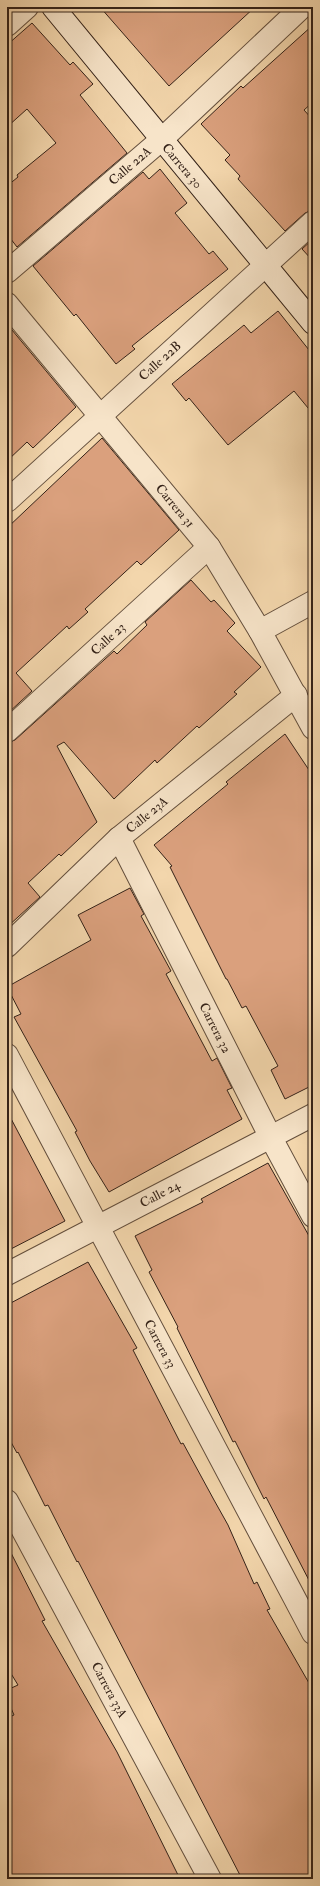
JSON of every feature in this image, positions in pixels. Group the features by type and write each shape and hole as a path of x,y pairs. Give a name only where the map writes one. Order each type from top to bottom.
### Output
{"street":[{"path":"7,25 27,7"},
{"name":"Carrera 30","path":"54,7 161,140 313,323"},
{"name":"Calle 22A","path":"7,272 161,140 302,7"},
{"name":"Calle 22B","path":"7,501 313,222"},
{"name":"Carrera 31","path":"7,304 209,547 260,631 313,728"},
{"name":"Calle 23","path":"7,732 209,547"},
{"path":"260,631 313,602"},
{"name":"Calle 23A","path":"7,946 119,838 296,695"},
{"name":"Carrera 32","path":"119,838 270,1136 313,1216"},
{"name":"Carrera 33","path":"7,1055 99,1226 313,1633"},
{"name":"Calle 24","path":"7,1274 313,1115"},
{"name":"Carrera 33A","path":"7,1501 210,1879"}],"building":[{"path":"100,7 255,7 169,86"},
{"path":"32,23 70,65 73,62 93,84 80,95 127,153 17,247 7,234 7,186 18,177 17,175 56,143 27,109 7,127 7,45"},
{"path":"313,25 313,102 304,110 313,120 313,210 305,213 285,231 238,179 240,176 225,160 230,155 201,124 241,86 243,88"},
{"path":"160,169 187,203 175,213 209,254 213,251 228,269 132,346 135,349 116,364 76,314 74,316 33,266 143,172 149,179"},
{"path":"313,239 313,261 302,249"},
{"path":"278,311 313,355 313,414 294,391 228,445 189,398 186,401 172,384 244,325 251,333"},
{"path":"7,324 76,407 33,448 27,442 7,461"},
{"path":"102,438 179,530 141,565 137,561 85,609 88,612 69,629 67,626 16,673 32,691 7,714 7,528"},
{"path":"191,580 211,602 214,600 235,623 227,631 261,667 234,692 237,694 199,728 197,726 157,763 155,760 114,799 64,742 57,746 97,822 61,856 59,854 28,883 40,897 7,927 7,743 15,740 114,651 117,654 147,625 145,622"},
{"path":"285,734 313,776 313,1085 285,1099 271,1070 278,1066 246,1006 242,1008 226,979 170,867 172,866 154,845 228,784 226,782"},
{"path":"130,888 144,914 141,916 171,971 166,974 212,1061 217,1058 232,1088 227,1090 242,1119 109,1192 90,1161 75,1132 77,1131 14,1017 21,1014 7,987 91,940 78,915"},
{"path":"7,1111 65,1221 7,1251"},
{"path":"268,1163 313,1243 313,1588 266,1497 264,1499 235,1441 233,1442 177,1328 178,1327 149,1272 152,1270 135,1236 203,1202 201,1199"},
{"path":"88,1262 137,1348 133,1350 181,1444 183,1443 228,1525 254,1584 257,1582 270,1609 267,1610 313,1690 313,1879 242,1879 78,1561 77,1562 48,1505 45,1506 18,1452 17,1453 7,1435 7,1305"},
{"path":"7,1545 45,1620 42,1621 117,1752 180,1879 7,1879 7,1718 14,1715 7,1699 7,1690 18,1685 7,1667"}]}
